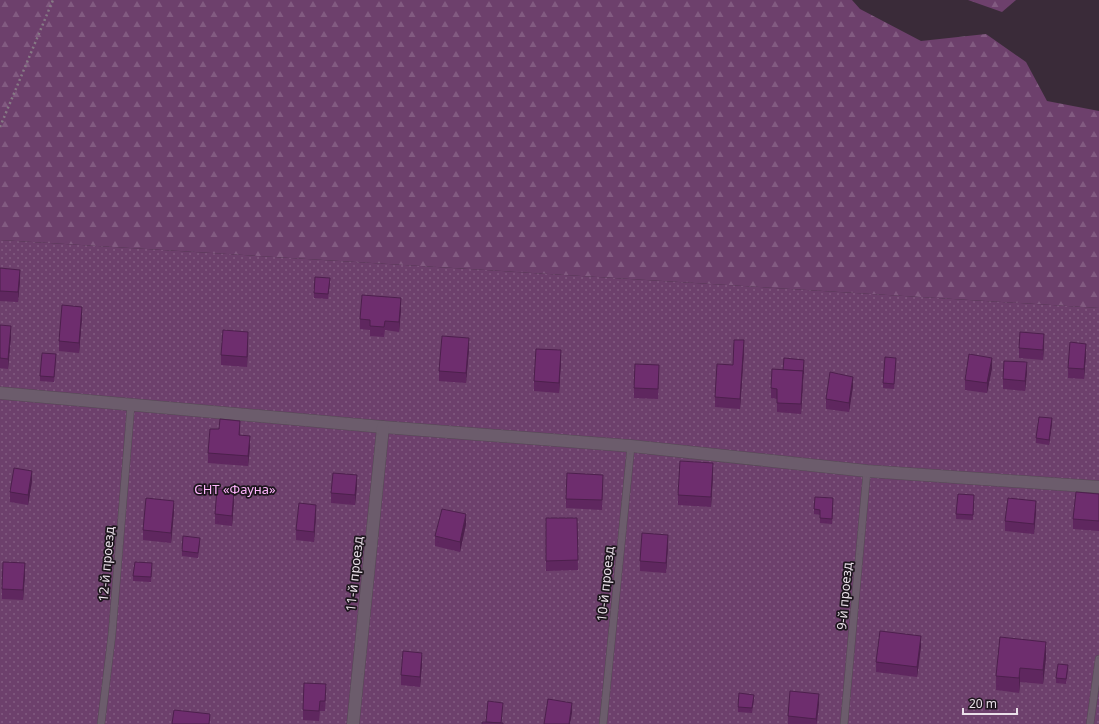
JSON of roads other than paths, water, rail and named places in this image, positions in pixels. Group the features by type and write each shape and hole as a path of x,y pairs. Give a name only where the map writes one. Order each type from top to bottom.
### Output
{"street":[{"path":"0,393 383,427 631,446 867,471 1099,487"},
{"name":"11-й проезд","path":"353,724 383,427"}],"lane":[{"name":"12-й проезд","path":"101,724 112,634 132,405"},
{"name":"10-й проезд","path":"603,724 631,446"},
{"name":"9-й проезд","path":"844,724 867,471"},
{"path":"1090,724 1099,659"}],"park label":[{"name":"СНТ «Фауна»","path":"235,489"}]}
